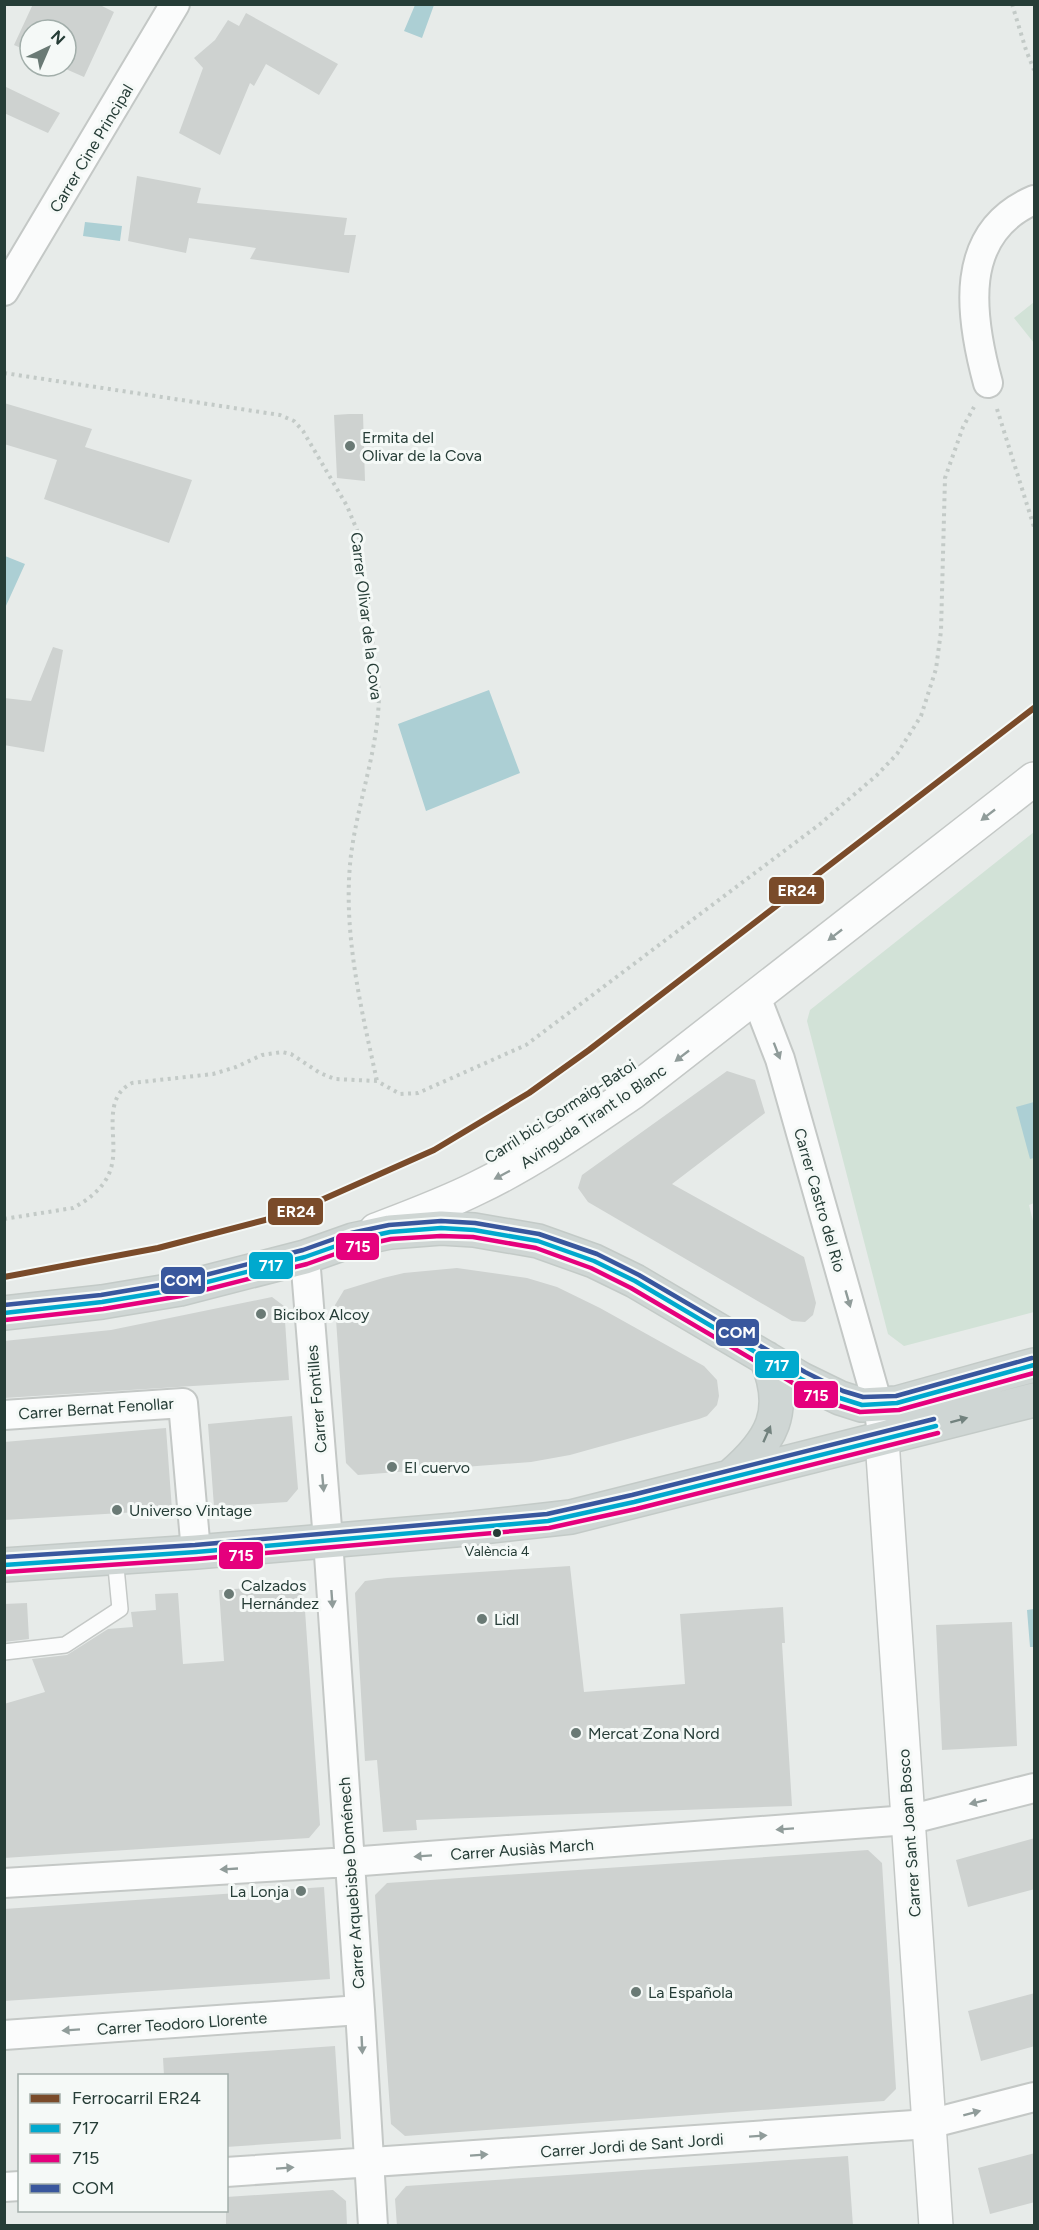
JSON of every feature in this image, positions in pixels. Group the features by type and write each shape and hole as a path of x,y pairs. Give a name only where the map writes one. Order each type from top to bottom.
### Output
{"main road":[{"path":"353,1240 390,1232 441,1228 502,1234 546,1244 594,1261 635,1281 766,1358 840,1398 862,1405 897,1403 1035,1365"},
{"name":"Avinguda Tirant lo Blanc","path":"4,1313 102,1302 180,1289 305,1257 353,1240"},
{"path":"729,1477 750,1460 769,1432 777,1400 776,1382 766,1358"},
{"path":"4,1564 196,1552 455,1530 571,1517 1035,1400"}],"street":[{"name":"Carrer Cine Principal","path":"4,291 175,4"},
{"path":"988,383 975,322 973,295 976,271 989,237 1019,208 1035,200"},
{"name":"Avinguda Tirant lo Blanc","path":"353,1240 477,1188 573,1133 633,1092 1035,779"},
{"name":"Carrer Castro del Rio","path":"756,997 780,1059 878,1405 882,1440"},
{"name":"Carrer Fontilles","path":"305,1257 327,1540"},
{"name":"Carrer Bernat Fenollar","path":"4,1414 183,1403 196,1552"},
{"name":"Carrer Sant Joan Bosco","path":"882,1440 936,2226"},
{"name":"Carrer Arquebisbe Doménech","path":"327,1540 373,2226"},
{"name":"Carrer Ausiàs March","path":"4,1883 349,1862 908,1820 1035,1788"},
{"name":"Carrer Teodoro Llorente","path":"4,2035 360,2010"},
{"name":"Carrer Jordi de Sant Jordi","path":"228,2172 929,2124 1035,2097"}],"lane":[{"path":"4,1652 65,1645 120,1609 115,1557"}],"path":[{"path":"1012,4 1035,70"},
{"name":"Carrer Olivar de la Cova","path":"4,373 280,415 294,421 303,431 347,506 359,535 379,692 375,737 351,854 349,898 351,940 360,1003 377,1081"},
{"path":"988,383 1035,527"},
{"path":"4,1219 73,1208 100,1189 112,1167 114,1105 123,1088 132,1083 213,1074 262,1055 282,1052 291,1054 320,1073 334,1079 377,1081 400,1094 418,1093 526,1045 820,824 877,775 897,754 921,716 936,669 941,631 945,478 963,427 988,383"}],"green space":[{"path":"1034,302 1034,343 1014,318"},
{"path":"1034,832 1034,1203 1029,1205 1034,1225 1034,1312 904,1346 888,1334 807,1021 810,1010"}],"water":[{"path":"415,5 434,5 422,38 404,31"},
{"path":"85,222 122,226 120,241 83,236"},
{"path":"5,556 25,564 5,608"},
{"path":"489,690 520,773 426,811 398,724"},
{"path":"1034,1102 1034,1158 1030,1159 1016,1107"},
{"path":"1034,1609 1034,1647 1030,1647 1027,1610"}],"building":[{"path":"33,4 98,4 114,12 84,77 78,74 78,18 27,18"},
{"path":"246,13 338,64 319,95 266,64 254,86 250,83 220,155 179,133 203,68 194,58 215,40 228,20 239,26"},
{"path":"4,86 60,113 48,133 4,113"},
{"path":"137,176 201,188 197,203 347,218 344,235 356,235 349,273 250,259 256,248 189,238 186,253 128,241"},
{"path":"4,403 92,429 85,447 192,480 169,543 44,499 57,460 4,444"},
{"name":"Ermita del Olivar de la Cova","path":"363,414 365,481 337,478 334,415"},
{"path":"53,647 63,650 44,752 4,745 4,698 31,701"},
{"path":"727,1071 755,1080 765,1113 672,1184 804,1257 816,1303 813,1315 805,1322 792,1321 588,1202 578,1188 582,1175"},
{"path":"457,1268 527,1278 557,1287 600,1308 704,1366 717,1380 719,1396 717,1405 707,1416 699,1419 570,1455 531,1462 358,1475 346,1463 335,1305 344,1290 383,1278 404,1273"},
{"path":"272,1297 284,1306 289,1380 4,1398 4,1341 111,1330"},
{"path":"292,1416 298,1489 287,1502 214,1507 208,1424"},
{"path":"166,1428 172,1510 4,1520 4,1442"},
{"path":"570,1566 584,1692 685,1684 680,1614 783,1607 785,1643 782,1643 792,1806 416,1820 417,1830 383,1832 377,1760 365,1761 355,1593 365,1581 387,1578"},
{"path":"292,1585 304,1596 320,1825 309,1838 4,1858 4,1704 45,1692 32,1659 67,1655 108,1629 133,1627 131,1612 156,1610 155,1594 178,1593 183,1664 224,1661 219,1590"},
{"path":"27,1603 29,1639 4,1642 4,1604"},
{"path":"1012,1622 1017,1746 942,1750 936,1625"},
{"path":"1035,1838 1035,1889 968,1907 956,1860"},
{"name":"La Española","path":"868,1850 882,1863 896,2089 884,2101 405,2136 391,2124 375,1895 387,1883"},
{"path":"324,1887 330,1979 4,2001 4,1909"},
{"path":"1035,1993 1035,2046 981,2061 968,2011"},
{"path":"335,2046 341,2139 228,2147 228,2074 164,2074 163,2058"},
{"path":"1035,2153 1035,2202 990,2214 978,2168"},
{"path":"848,2156 853,2226 397,2226 395,2199 406,2186"},
{"path":"333,2190 346,2201 347,2226 226,2226 228,2197"}],"rail line":[{"name":"ER24","path":"4,1277 158,1248 292,1213 434,1150 529,1093 589,1050 1034,708"}],"transit line":[{"name":"COM","path":"4,1305 101,1295 178,1282 303,1250 351,1233 389,1225 441,1221 475,1223 539,1234 597,1254 639,1275 805,1372 843,1391 863,1397 896,1396 1032,1358"},
{"name":"717","path":"4,1313 102,1302 180,1289 305,1257 353,1240 390,1232 441,1228 474,1230 538,1241 594,1261 635,1281 801,1379 840,1398 862,1405 897,1403 1034,1365"},
{"name":"715","path":"5,1320 103,1309 181,1296 307,1264 355,1247 391,1239 473,1237 536,1248 591,1268 631,1288 798,1386 837,1405 860,1412 899,1410 1034,1373"},
{"name":"COM","path":"4,1557 195,1545 547,1514 632,1495 934,1419"},
{"name":"717","path":"4,1565 196,1552 548,1521 634,1502 936,1426"},
{"name":"715","path":"5,1572 197,1559 549,1528 636,1509 938,1433"}],"place":[{"name":"Ermita del Olivar de la Cova","path":"350,446"},
{"name":"Bicibox Alcoy","path":"261,1314"},
{"name":"El cuervo","path":"392,1467"},
{"name":"Universo Vintage","path":"117,1510"},
{"name":"València 4","path":"497,1533"},
{"name":"Calzados Hernández","path":"229,1594"},
{"name":"Lidl","path":"482,1619"},
{"name":"Mercat Zona Nord","path":"576,1733"},
{"name":"La Lonja","path":"301,1891"},
{"name":"La Española","path":"636,1992"}]}
